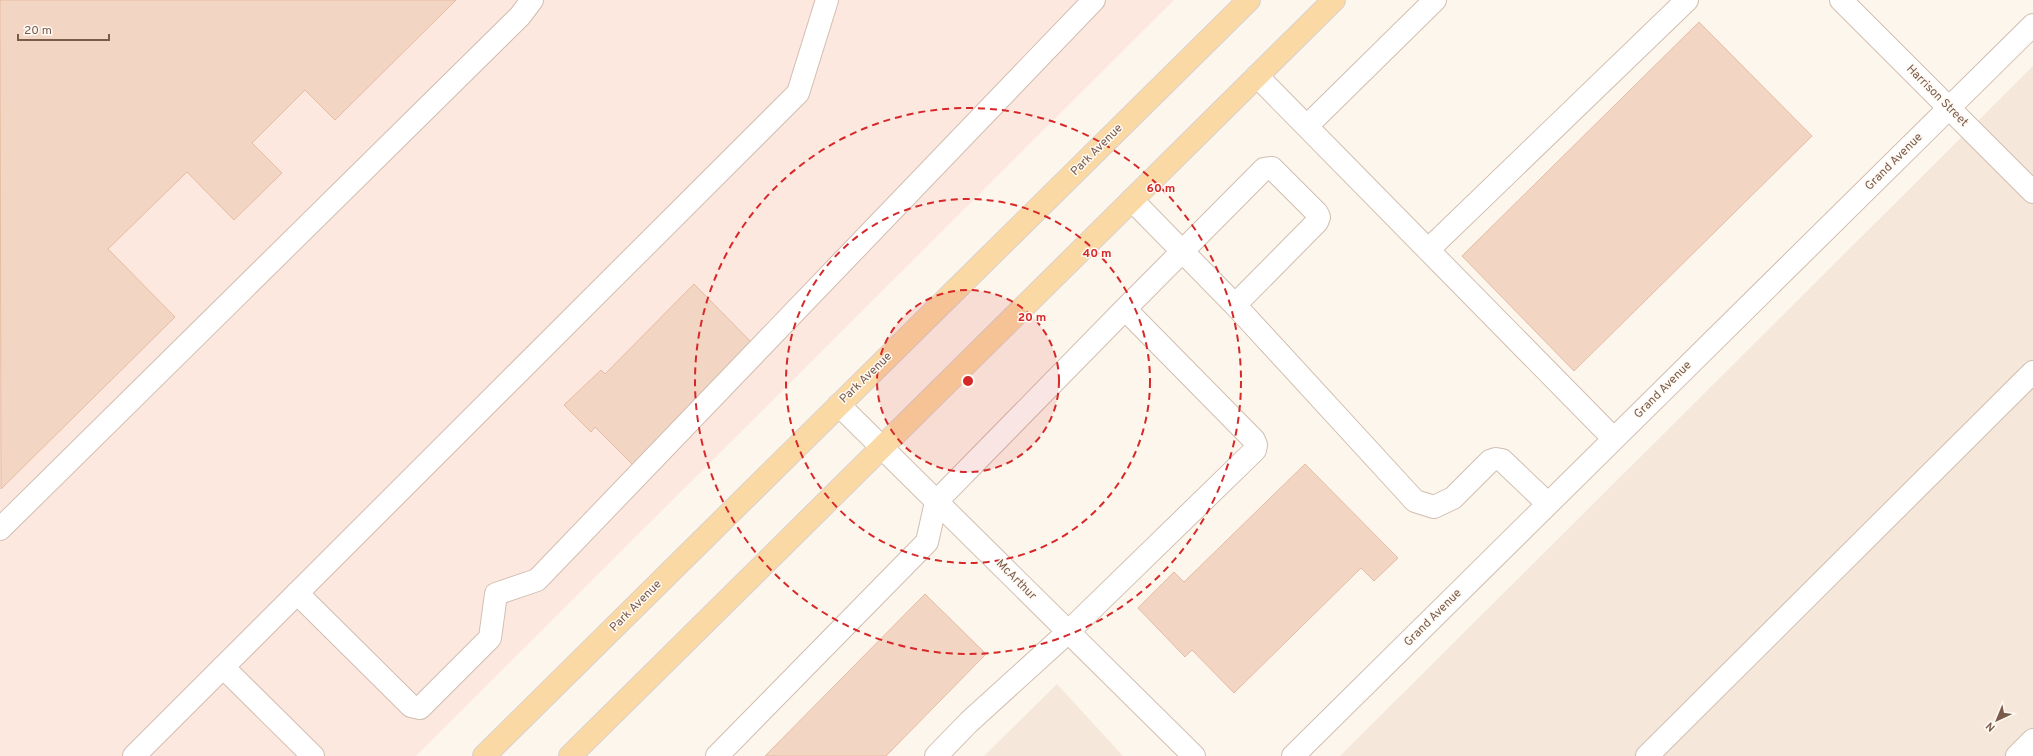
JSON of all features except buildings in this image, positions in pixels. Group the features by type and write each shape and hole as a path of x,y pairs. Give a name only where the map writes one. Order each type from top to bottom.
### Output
{"main road":[{"name":"Park Avenue","path":"484,756 1248,0"},
{"path":"570,756 1334,0"}],"street":[{"path":"0,529 520,16 532,0"},
{"path":"134,756 798,93 827,0"},
{"path":"297,593 411,706 420,708 490,638 496,594 537,580 1094,0"},
{"path":"1307,126 1434,0"},
{"path":"1428,250 1688,0"},
{"name":"Harrison Street","path":"1841,0 2033,192"},
{"name":"Grand Avenue","path":"1293,756 2033,25"},
{"path":"1257,76 1614,439"},
{"path":"717,756 928,542 936,502 1264,169 1272,168 1317,213 1319,217 1317,222 1235,305"},
{"path":"1132,200 1181,252 1235,305 1415,501 1434,507 1453,498 1490,460 1496,459 1502,460 1548,504"},
{"path":"936,756 969,722 1068,632 1255,450 1256,445 1254,440 1125,309"},
{"path":"1647,756 2033,372"},
{"name":"McArthur","path":"839,404 881,448 1194,756"},
{"path":"223,667 313,756"},
{"path":"2017,756 2033,740"}],"shaded area":[{"path":"0,0 1174,0 416,756 0,756"},
{"path":"2033,66 2033,756 1340,756"},
{"path":"1057,684 1123,756 984,756"}]}
